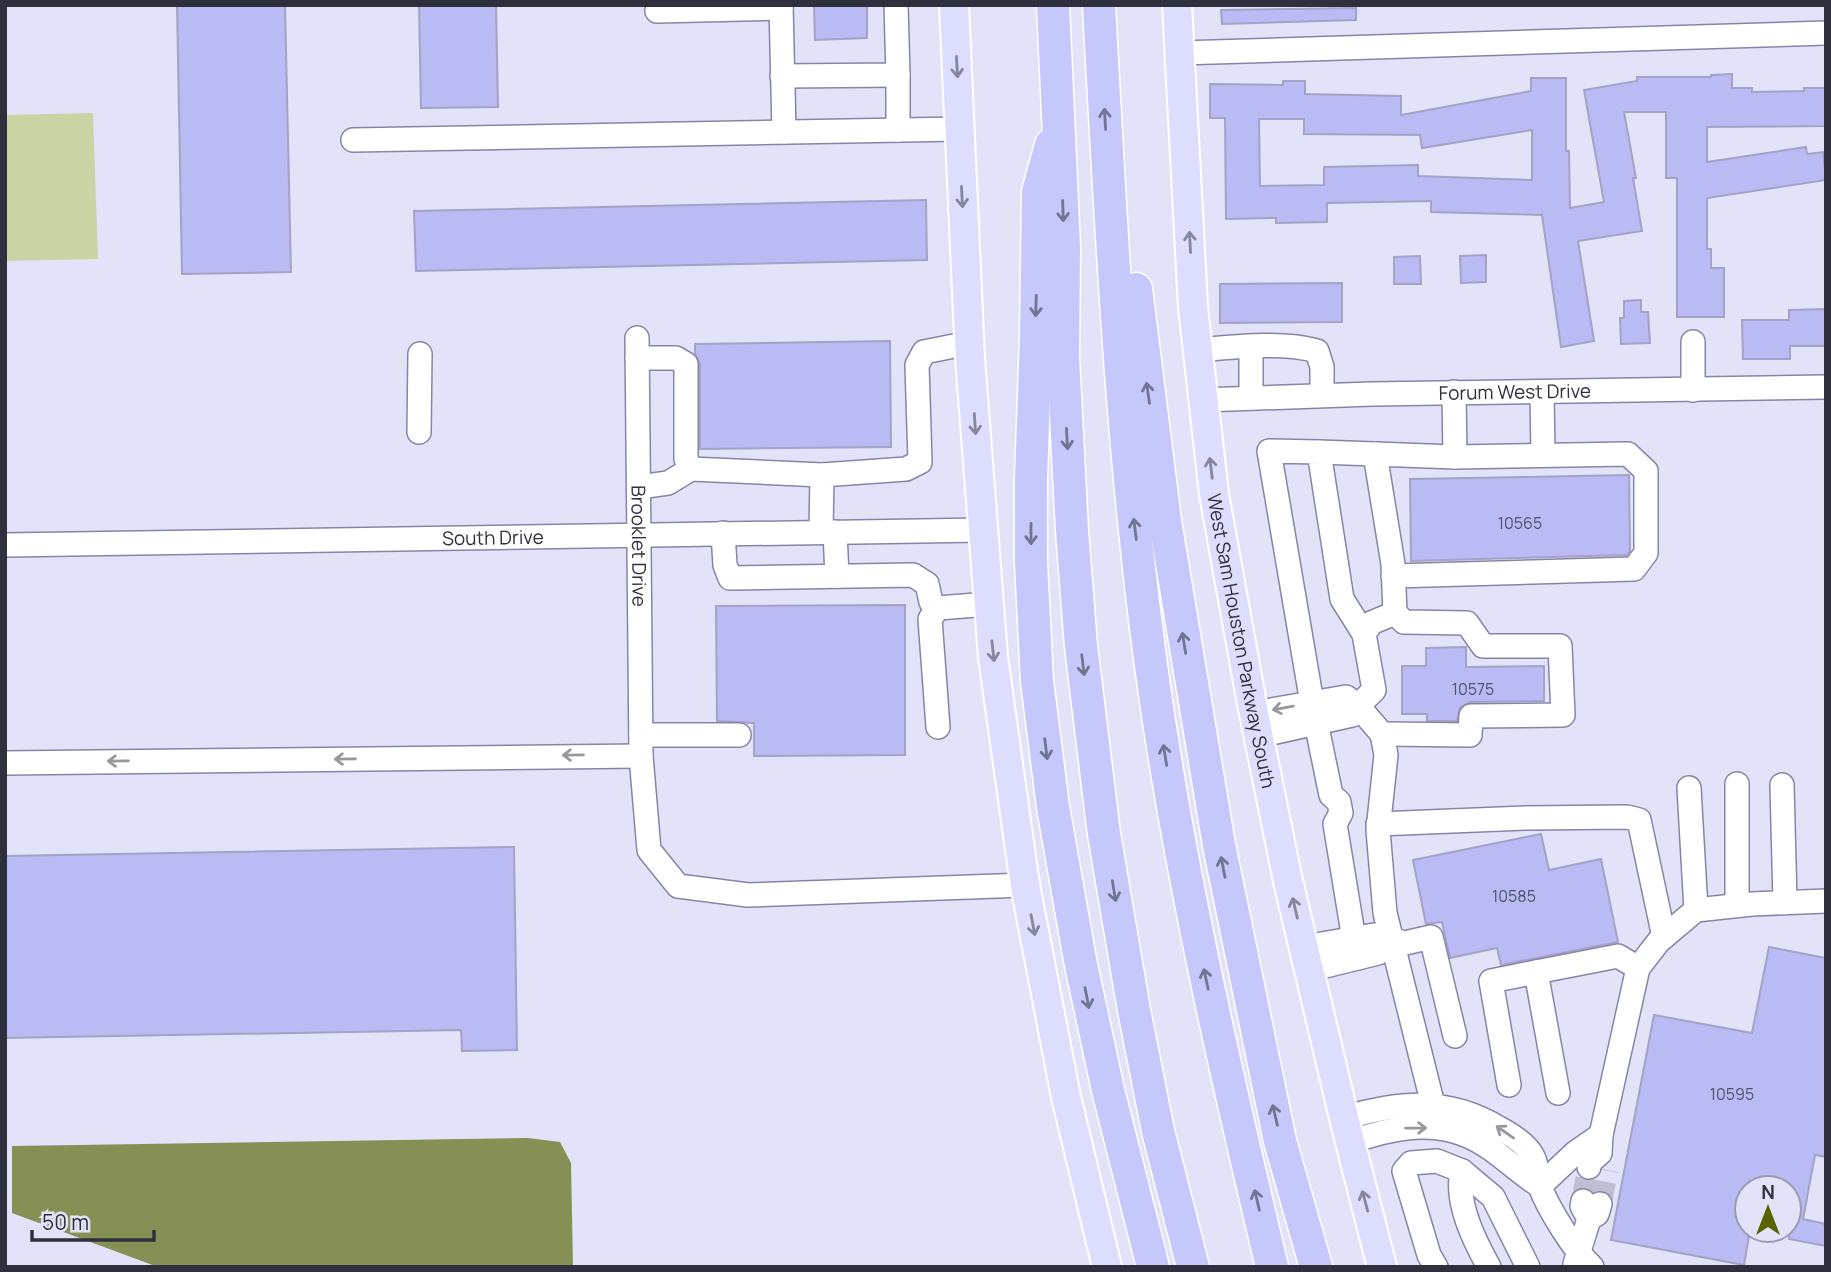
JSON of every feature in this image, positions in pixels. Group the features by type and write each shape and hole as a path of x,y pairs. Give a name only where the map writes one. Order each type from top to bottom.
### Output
{"highway":[{"path":"1053,5 1064,247 1063,357 1081,646 1104,834 1134,1010 1158,1130 1193,1267"},
{"path":"1099,5 1112,238 1133,509 1159,718 1183,867 1219,1044 1272,1267"},
{"path":"1059,118 1038,192 1031,478 1031,562 1037,681 1056,820 1081,965 1108,1090 1153,1267"},
{"path":"1112,238 1134,270 1165,522 1205,764 1261,1054 1290,1177 1316,1267"},
{"path":"1108,1090 1149,1194 1187,1267"},
{"path":"1299,1209 1320,1230 1336,1267"}],"main road":[{"path":"954,5 969,343 993,657 1025,885 1066,1097 1107,1267"},
{"name":"West Sam Houston Parkway South","path":"1178,5 1193,307 1214,494 1256,725 1306,959 1382,1267"}],"street":[{"path":"896,5 898,130"},
{"path":"657,10 781,7 784,132"},
{"path":"1180,53 1826,33"},
{"path":"782,76 898,75"},
{"path":"354,141 959,129"},
{"path":"1693,342 1693,390"},
{"path":"639,487 668,483 691,469 822,475 906,469 920,462 917,365 924,352 969,343"},
{"name":"Brooklet Drive","path":"691,469 686,459 686,364 676,358 637,348 641,745 649,850 678,886 748,895 1025,885"},
{"path":"1251,348 1251,398"},
{"path":"1197,350 1307,348 1317,351 1322,367 1322,395"},
{"path":"419,432 420,354"},
{"name":"Forum West Drive","path":"1203,400 1454,392 1826,387"},
{"path":"1542,391 1543,455"},
{"path":"1454,392 1455,457"},
{"path":"1355,948 1335,824 1341,813 1339,802 1331,795 1314,713 1269,451 1455,457 1628,454 1646,471 1646,553 1634,569 1393,576"},
{"path":"1256,725 1314,713 1352,715 1374,690 1364,634 1342,599 1319,452"},
{"path":"1375,454 1393,576 1395,613 1404,622 1467,623 1483,646 1560,646 1563,715 1471,716 1471,735 1382,734"},
{"path":"822,475 828,532 837,576"},
{"name":"South Drive","path":"5,545 982,530"},
{"path":"723,533 725,565 730,578 913,575 928,584 931,602 937,608 989,604"},
{"path":"937,608 930,619 938,727"},
{"path":"1364,634 1371,623 1395,613"},
{"path":"1358,706 1382,734 1386,755 1378,824 1385,913 1433,1105"},
{"path":"5,763 641,745 738,735"},
{"path":"1737,784 1737,905"},
{"path":"1782,785 1785,902"},
{"path":"1689,788 1696,910"},
{"path":"1378,824 1525,818 1627,817 1639,820 1664,937"},
{"path":"1540,1186 1575,1153 1599,1156 1638,968 1664,937 1696,910 1737,905 1826,901"},
{"path":"1306,959 1355,948 1374,935 1405,943 1431,937 1455,1036"},
{"path":"1509,1085 1491,981 1618,956 1638,968"},
{"path":"1536,972 1558,1093"},
{"path":"1347,1130 1380,1107 1433,1105 1478,1115 1508,1133 1531,1153 1537,1165 1540,1186 1582,1263"},
{"path":"1347,1130 1441,1128 1468,1136 1540,1186"},
{"path":"1436,1267 1429,1255 1404,1171 1411,1163 1437,1161 1462,1171 1493,1197 1528,1267"},
{"path":"1462,1171 1459,1183 1471,1234 1489,1267"},
{"path":"1582,1263 1591,1208"}],"shaded area":[{"path":"93,113 98,259 5,261 5,115"},
{"path":"528,1138 560,1142 571,1163 573,1267 158,1267 12,1213 12,1146"}],"building":[{"path":"177,5 285,5 291,272 182,274"},
{"path":"419,5 496,5 498,107 421,108"},
{"path":"814,5 867,5 867,38 815,40"},
{"path":"1356,8 1356,20 1222,24 1221,10"},
{"path":"1732,74 1732,88 1752,88 1752,92 1826,88 1826,126 1707,127 1707,162 1806,147 1807,154 1823,152 1826,180 1707,198 1707,249 1711,249 1711,268 1724,268 1724,317 1677,317 1677,178 1666,178 1666,112 1624,112 1642,231 1578,241 1594,341 1561,347 1542,215 1431,212 1431,201 1327,203 1327,222 1276,223 1276,218 1226,219 1225,118 1210,118 1210,84 1283,85 1283,81 1305,81 1305,94 1401,96 1401,115 1531,91 1531,78 1566,78 1566,151 1569,151 1570,208 1604,202 1584,90 1637,81 1637,77","holes":["1259,119 1304,119 1304,134 1420,135 1422,148 1532,130 1532,180 1418,176 1418,165 1324,167 1324,185 1260,186"]},
{"path":"926,200 927,260 416,271 414,211"},
{"path":"1486,255 1486,282 1461,283 1460,256"},
{"path":"1420,256 1421,284 1394,284 1394,257"},
{"path":"1342,283 1342,322 1220,323 1220,284"},
{"path":"1641,300 1641,312 1648,312 1650,343 1621,344 1620,318 1624,318 1624,301"},
{"path":"1826,309 1826,346 1790,346 1790,359 1743,359 1742,320 1789,320 1789,310"},
{"path":"890,341 891,447 700,449 700,364 695,354 695,344"},
{"path":"1629,475 1630,551 1627,555 1411,561 1410,479"},
{"path":"905,605 905,755 754,756 754,723 717,721 716,606"},
{"path":"1466,647 1466,667 1544,666 1544,701 1470,702 1460,708 1457,721 1427,721 1427,714 1402,714 1402,666 1426,666 1426,648"},
{"path":"1541,834 1549,870 1601,859 1618,942 1501,965 1497,948 1450,958 1442,922 1426,924 1413,860"},
{"path":"514,847 517,1050 462,1051 461,1030 5,1038 5,856"},
{"path":"1769,947 1826,958 1826,1157 1815,1155 1803,1219 1803,1174 1733,1174 1733,1244 1748,1244 1744,1265 1611,1240 1654,1015 1752,1033"},
{"path":"1803,1219 1826,1224 1826,1246 1803,1242"}],"tunnel":[{"path":"1583,1201 1589,1167"},
{"path":"1600,1204 1607,1170"}]}
